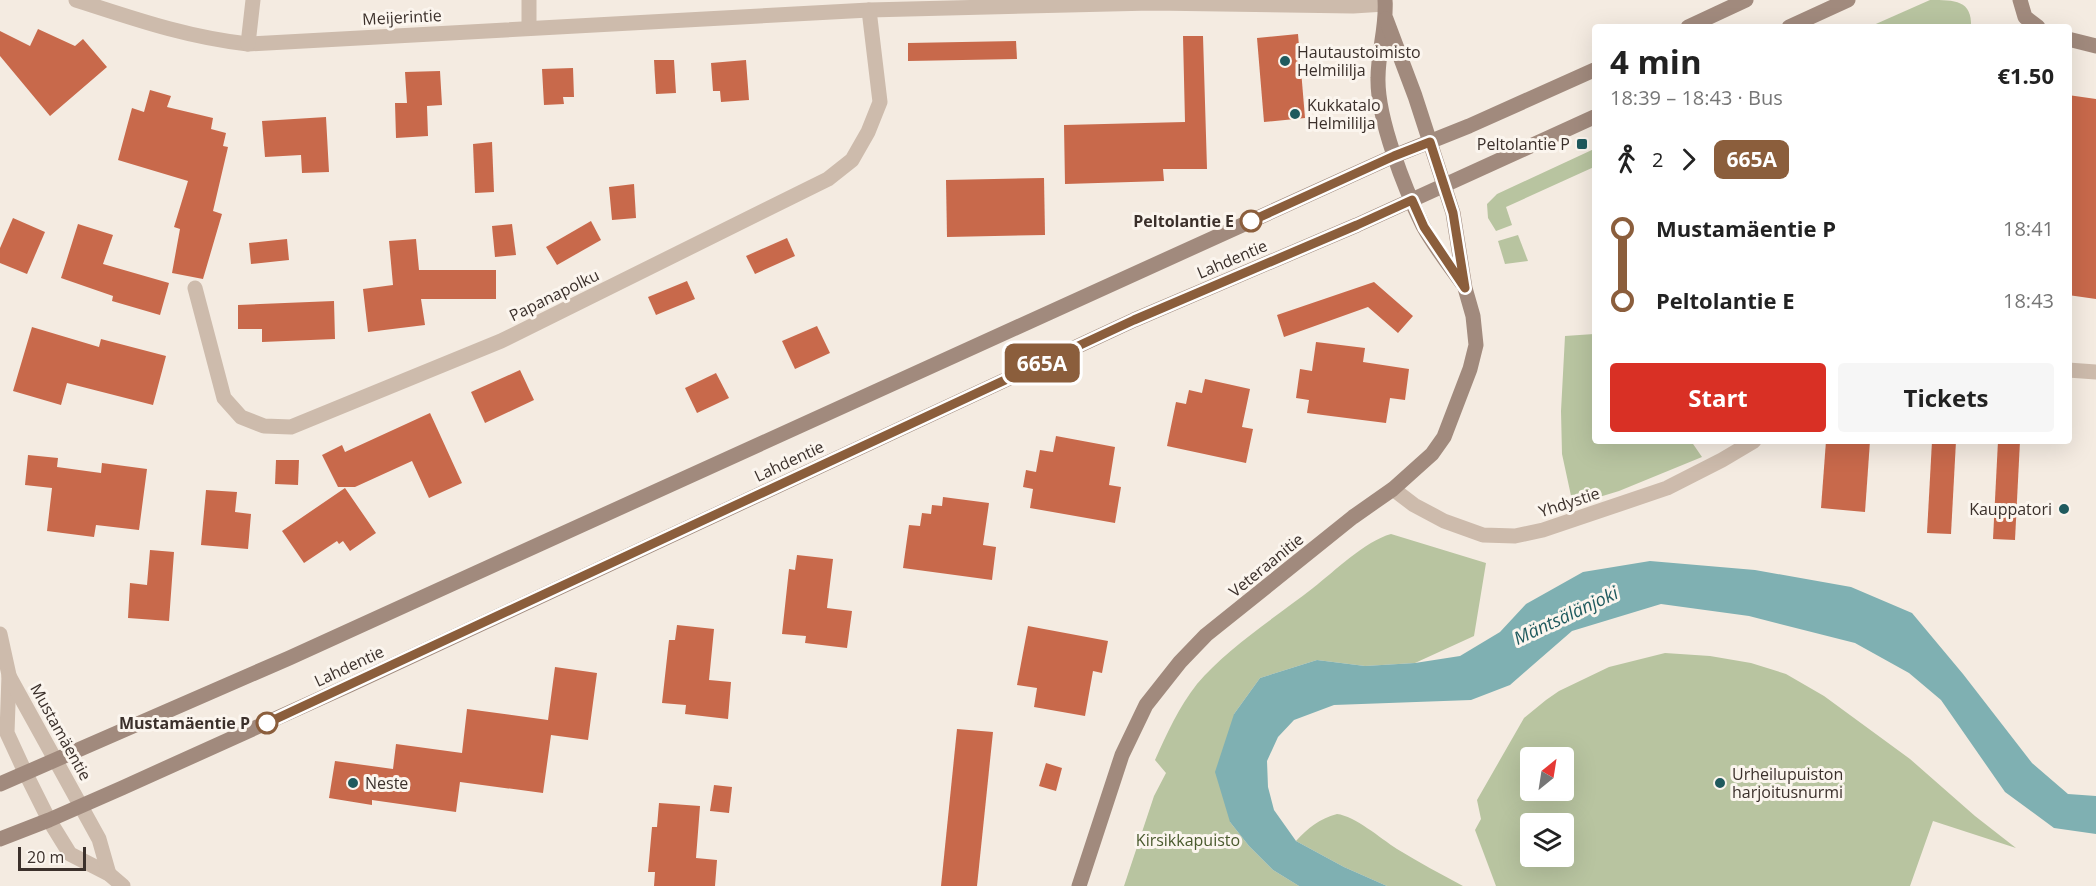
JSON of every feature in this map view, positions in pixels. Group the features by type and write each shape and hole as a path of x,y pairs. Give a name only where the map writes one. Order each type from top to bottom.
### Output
{"main road":[{"path":"1694,24 1746,0"},
{"path":"1796,24 1848,0"},
{"path":"2020,0 2021,22"},
{"path":"1385,2 1386,19"},
{"name":"Veteraanitie","path":"1079,886 1122,755 1146,705 1180,662 1206,635 1393,489 1432,454 1444,437 1470,369 1476,345 1473,316 1465,288 1453,213 1415,96 1386,19"},
{"name":"Veteraanitie","path":"1386,19 1378,77 1381,109 1394,156 1424,227 1465,288"},
{"path":"2072,40 2096,45"},
{"name":"Lahdentie","path":"0,784 289,658 1394,156 1592,70"},
{"name":"Lahdentie","path":"0,839 81,806 360,681 1134,320 1357,225 1592,118"}],"street":[{"name":"Meijerintie","path":"76,0 172,31 248,44 530,28 801,7 869,10 1152,3 1353,6 1385,2"},
{"path":"248,44 253,0"},
{"path":"529,0 530,28"},
{"name":"Papanapolku","path":"195,288 224,398 241,417 264,426 291,427 501,341 828,179 852,160 868,132 880,102 869,10"},
{"path":"2072,370 2096,372"},
{"name":"Yhdystie","path":"1393,489 1414,506 1444,521 1483,535 1515,536 1543,530 1667,488 1749,444"},
{"name":"Mustamäentie","path":"0,634 9,675 7,734 25,772 49,820 70,854 109,874 123,886"},
{"name":"Mustamäentie","path":"9,675 99,839 109,874"}],"green space":[{"path":"1930,0 1960,3 1969,11 1971,18 1971,24 1876,24"},
{"path":"1592,150 1592,168 1506,207 1512,225 1496,231 1488,218 1487,204 1497,194"},
{"path":"1518,235 1528,261 1505,264 1498,241"},
{"path":"1592,334 1592,444 1693,444 1702,457 1619,491 1573,505 1562,454 1561,411 1565,336"},
{"name":"Kirsikkapuisto","path":"1391,534 1486,563 1474,636 1415,663 1365,666 1317,660 1260,678 1234,714 1230,822 1249,846 1273,870 1299,886 1124,886 1154,796 1166,773 1155,760 1179,711 1197,684 1237,646 1350,557 1371,543"},
{"path":"1665,653 1710,656 1751,663 1786,674 1824,696 1910,759 1975,816 2016,848 1933,821 1910,886 1496,886 1475,830 1481,819 1477,800 1524,718 1559,691 1609,667"},
{"path":"1337,814 1359,823 1397,849 1463,886 1387,886 1344,867 1296,841 1314,824"}],"water":[{"name":"Mäntsälänjoki","path":"1650,561 1755,570 1851,587 1912,613 2032,763 2068,794 2096,796 2096,834 2054,828 2005,792 1941,700 1909,673 1855,643 1749,616 1661,604 1572,631 1510,685 1471,700 1334,705 1294,720 1278,737 1267,761 1268,787 1274,810 1296,841 1344,867 1387,886 1299,886 1273,870 1249,846 1230,822 1215,772 1234,714 1260,678 1317,660 1365,666 1415,663 1460,656 1500,632 1526,604 1583,572"}],"building":[{"path":"38,29 75,46 83,39 107,67 50,116 0,56 0,31 30,46"},
{"path":"1298,34 1305,118 1264,122 1257,38"},
{"path":"1183,36 1203,36 1207,169 1163,169 1164,181 1065,184 1064,125 1185,122"},
{"path":"1016,41 1017,59 908,61 908,43"},
{"path":"654,60 674,60 676,93 656,94"},
{"path":"746,60 749,100 721,102 720,91 713,91 711,63"},
{"path":"573,68 574,97 563,97 564,104 544,105 542,69"},
{"path":"440,71 442,105 427,106 428,136 396,138 395,103 407,103 405,72"},
{"path":"150,90 171,96 167,107 213,118 211,129 226,133 223,146 228,147 213,211 222,214 203,279 172,273 180,229 174,227 188,181 118,160 132,108 144,112"},
{"path":"2072,96 2096,99 2096,299 2072,296"},
{"path":"326,117 329,172 302,173 301,155 265,157 262,121"},
{"path":"492,142 494,192 475,193 473,144"},
{"path":"1044,178 1045,235 947,237 946,180"},
{"path":"634,184 636,218 612,220 609,187"},
{"path":"13,218 45,232 27,274 0,263 0,248"},
{"path":"591,221 601,240 557,265 546,247"},
{"path":"78,224 113,235 103,264 169,283 160,315 112,301 113,296 61,278"},
{"path":"512,224 516,255 495,257 492,226"},
{"path":"787,238 795,256 755,274 746,256"},
{"path":"287,239 289,260 251,264 249,243"},
{"path":"416,239 419,270 496,270 496,299 421,299 425,325 368,332 363,289 393,285 389,241"},
{"path":"687,281 695,299 656,315 648,297"},
{"path":"1374,282 1413,316 1398,333 1368,307 1284,337 1277,315"},
{"path":"334,301 335,339 262,342 262,329 238,329 238,305"},
{"path":"817,326 830,353 795,369 782,341"},
{"path":"32,327 99,347 101,339 166,356 153,405 67,383 61,405 13,391"},
{"path":"1316,342 1365,348 1363,362 1409,369 1405,400 1390,398 1386,423 1307,413 1309,400 1296,398 1300,369 1312,371"},
{"path":"520,370 534,400 485,423 471,392"},
{"path":"716,373 729,398 697,413 685,388"},
{"path":"1205,379 1250,389 1242,427 1253,429 1246,463 1167,446 1176,402 1186,404 1189,390 1202,393"},
{"path":"430,413 462,483 429,498 412,461 355,487 338,487 322,455 342,445 345,452"},
{"path":"1056,436 1115,447 1109,485 1121,487 1115,523 1030,508 1033,489 1023,487 1026,470 1036,472 1040,450 1053,452"},
{"path":"1826,444 1870,444 1865,512 1821,508"},
{"path":"1932,444 1956,444 1951,534 1927,533"},
{"path":"1998,444 2020,444 2015,540 1993,539"},
{"path":"28,455 58,458 57,467 101,473 102,463 147,469 139,530 96,525 94,537 47,531 52,488 25,485"},
{"path":"276,460 299,460 298,485 275,484"},
{"path":"345,488 376,533 350,551 343,541 339,544 337,541 304,563 282,531"},
{"path":"206,490 237,492 235,512 251,514 248,549 201,545"},
{"path":"943,497 989,503 983,545 996,547 992,580 903,568 909,525 920,526 922,513 931,514 932,505 942,506"},
{"path":"150,550 174,552 169,621 128,618 130,583 147,585"},
{"path":"797,555 833,559 827,608 852,611 847,648 805,643 806,636 782,634 789,569 795,570"},
{"path":"677,625 714,629 709,680 731,682 728,719 685,714 686,705 662,703 669,640 675,640"},
{"path":"1028,626 1108,641 1102,673 1093,671 1085,716 1034,707 1037,688 1017,685"},
{"path":"555,667 597,673 588,740 551,735 543,793 460,782 456,812 372,800 372,805 329,798 335,761 393,769 396,744 462,753 467,709 548,720"},
{"path":"957,729 993,732 977,886 941,886"},
{"path":"1046,763 1062,768 1056,791 1039,786"},
{"path":"714,785 732,787 729,813 710,811"},
{"path":"659,803 700,806 696,858 717,860 715,886 654,886 655,872 648,872 652,827 657,827"}],"bus line":[{"name":"665A","path":"267,723 1134,320 1412,200 1424,227 1465,288 1453,213 1430,142 1251,221"}],"place":[{"name":"Hautaustoimisto Helmililja","path":"1285,61"},
{"name":"Kukkatalo Helmililja","path":"1295,114"},
{"name":"Peltolantie P","path":"1582,144"},
{"name":"Peltolantie E","path":"1251,221"},
{"name":"Kauppatori","path":"2064,509"},
{"name":"Mustamäentie P","path":"267,723"},
{"name":"Neste","path":"353,783"},
{"name":"Urheilupuiston harjoitusnurmi","path":"1720,783"}]}
